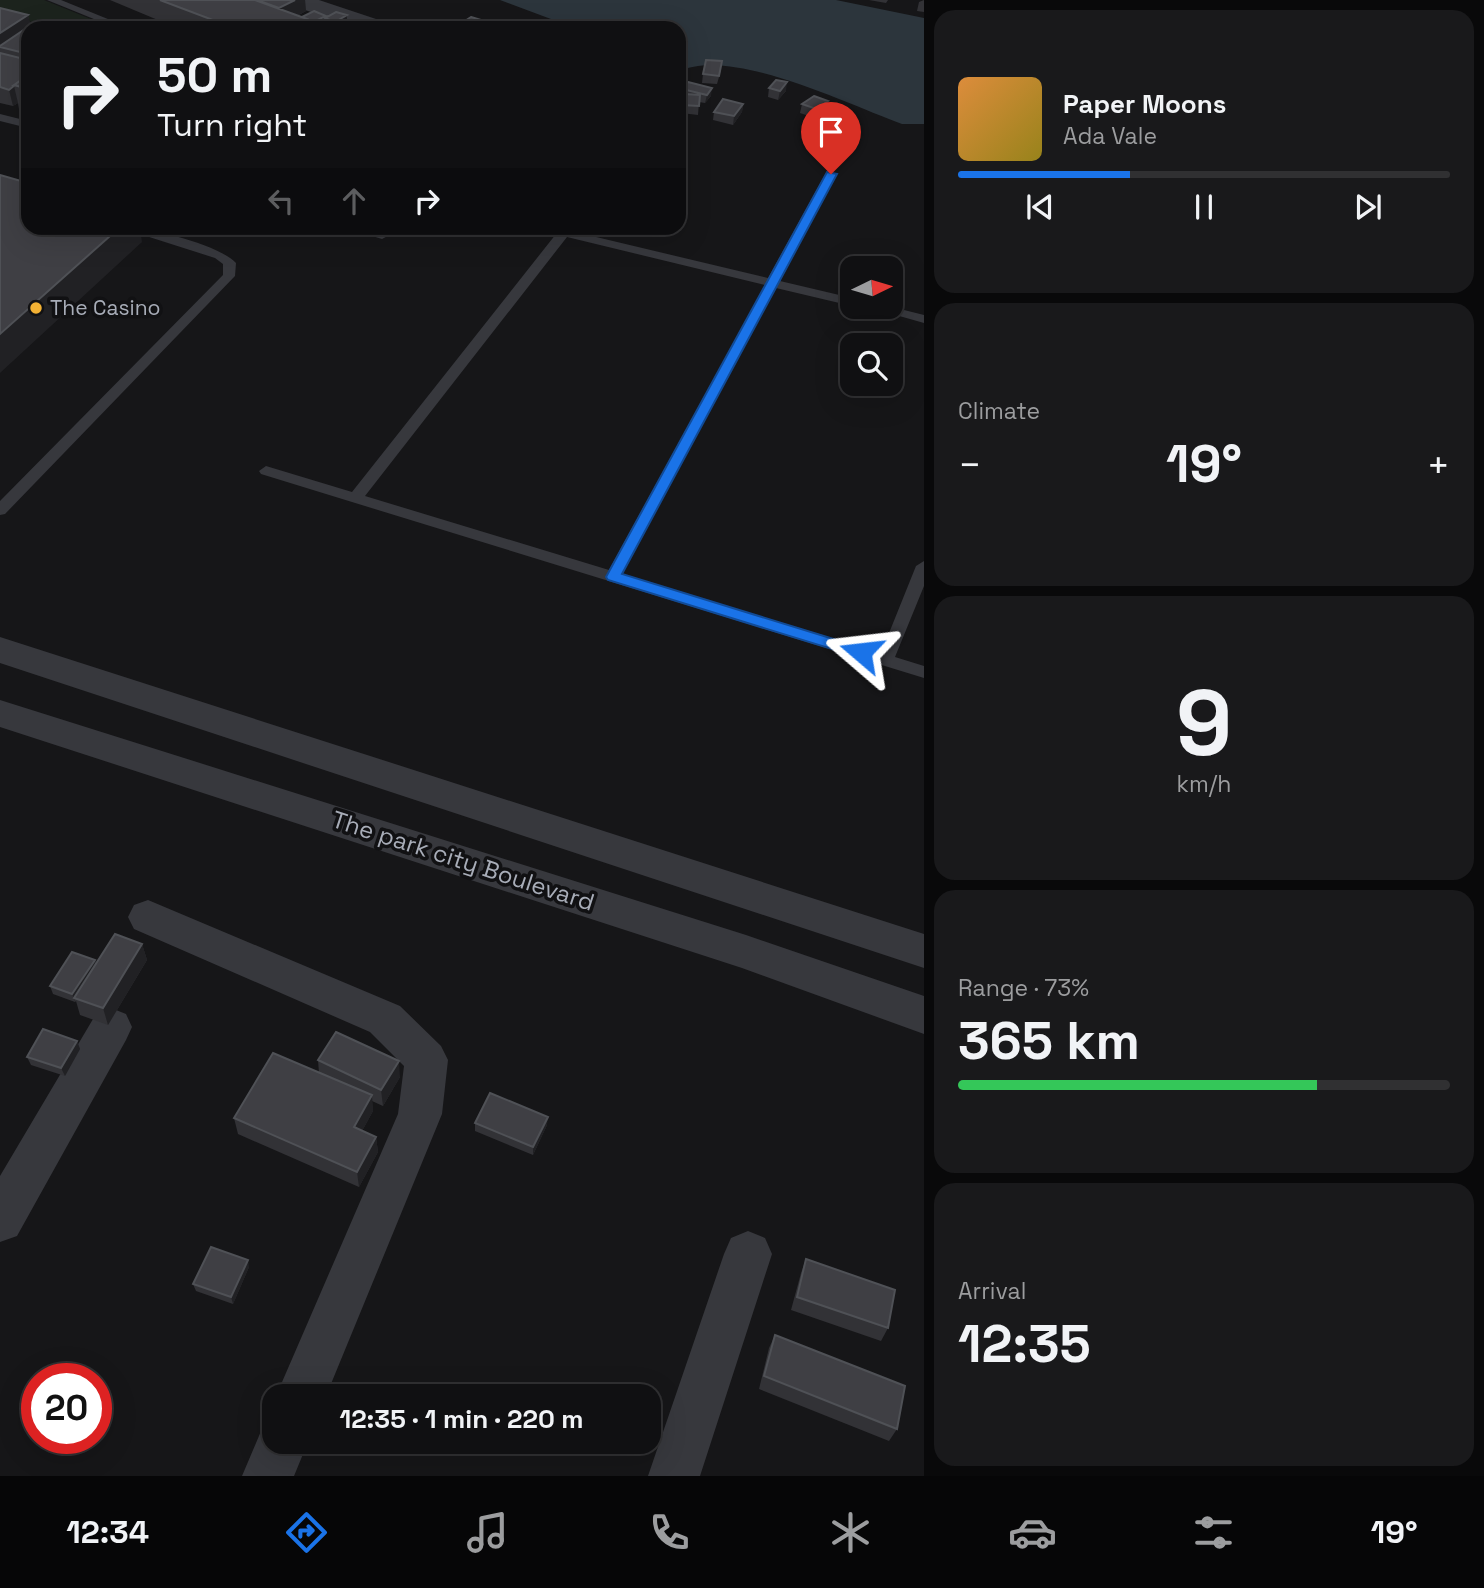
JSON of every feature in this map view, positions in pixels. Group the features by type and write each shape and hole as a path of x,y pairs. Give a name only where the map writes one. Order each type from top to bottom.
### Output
{"street":[{"path":"298,0 360,21"},
{"path":"0,650 775,899 924,951"},
{"name":"The park city Boulevard","path":"0,713 746,952 924,1015"},
{"path":"148,917 385,1019 426,1060 420,1114 306,1384"},
{"path":"0,1220 111,1027"},
{"path":"674,1476 748,1254"},
{"path":"268,1476 277,1454"}],"lane":[{"path":"52,0 107,21"},
{"path":"0,117 21,123"},
{"path":"613,577 831,174"},
{"path":"0,510 229,276 230,263 220,255 151,235"},
{"path":"355,498 561,235"},
{"path":"585,235 840,299"},
{"path":"903,314 924,319"},
{"path":"267,471 924,672"},
{"path":"886,660 924,566"}],"shaded area":[{"path":"0,0 44,0 96,21 28,21 0,15"},
{"path":"500,0 836,0 924,18 924,124 902,124 822,92 759,72 729,66 702,66 686,69 686,21 556,21"}],"building":[{"path":"160,0 255,0 307,19 303,21 216,21"},
{"path":"257,0 295,0 279,8"},
{"path":"0,8 28,15 0,33"},
{"path":"314,11 326,16 315,21 307,21 302,17"},
{"path":"336,12 347,15 337,21 325,18"},
{"path":"471,17 485,21 465,21"},
{"path":"21,32 21,52 0,46"},
{"path":"0,53 21,58 21,80 9,90 0,87"},
{"path":"706,60 722,61 719,76 703,74"},
{"path":"776,80 787,82 780,91 769,88"},
{"path":"688,82 712,88 707,95 686,90"},
{"path":"686,94 700,95 699,106 686,105"},
{"path":"814,96 828,101 816,109 802,104"},
{"path":"723,99 743,104 734,116 714,112"},
{"path":"0,175 21,181 21,235 111,235 0,334"},
{"path":"115,934 142,944 103,1008 74,998"},
{"path":"72,952 95,960 72,994 50,986"},
{"path":"43,1029 77,1041 61,1068 27,1057"},
{"path":"336,1032 399,1061 381,1090 318,1060"},
{"path":"273,1053 372,1095 354,1127 376,1137 357,1172 234,1118"},
{"path":"490,1093 548,1117 533,1147 475,1123"},
{"path":"211,1247 248,1260 231,1297 193,1284"},
{"path":"806,1259 895,1290 888,1328 797,1297"},
{"path":"775,1335 905,1386 897,1429 764,1376"}],"place":[{"name":"The Casino","path":"36,308"}],"route":[{"path":"831,174 613,577 861,652"}]}
